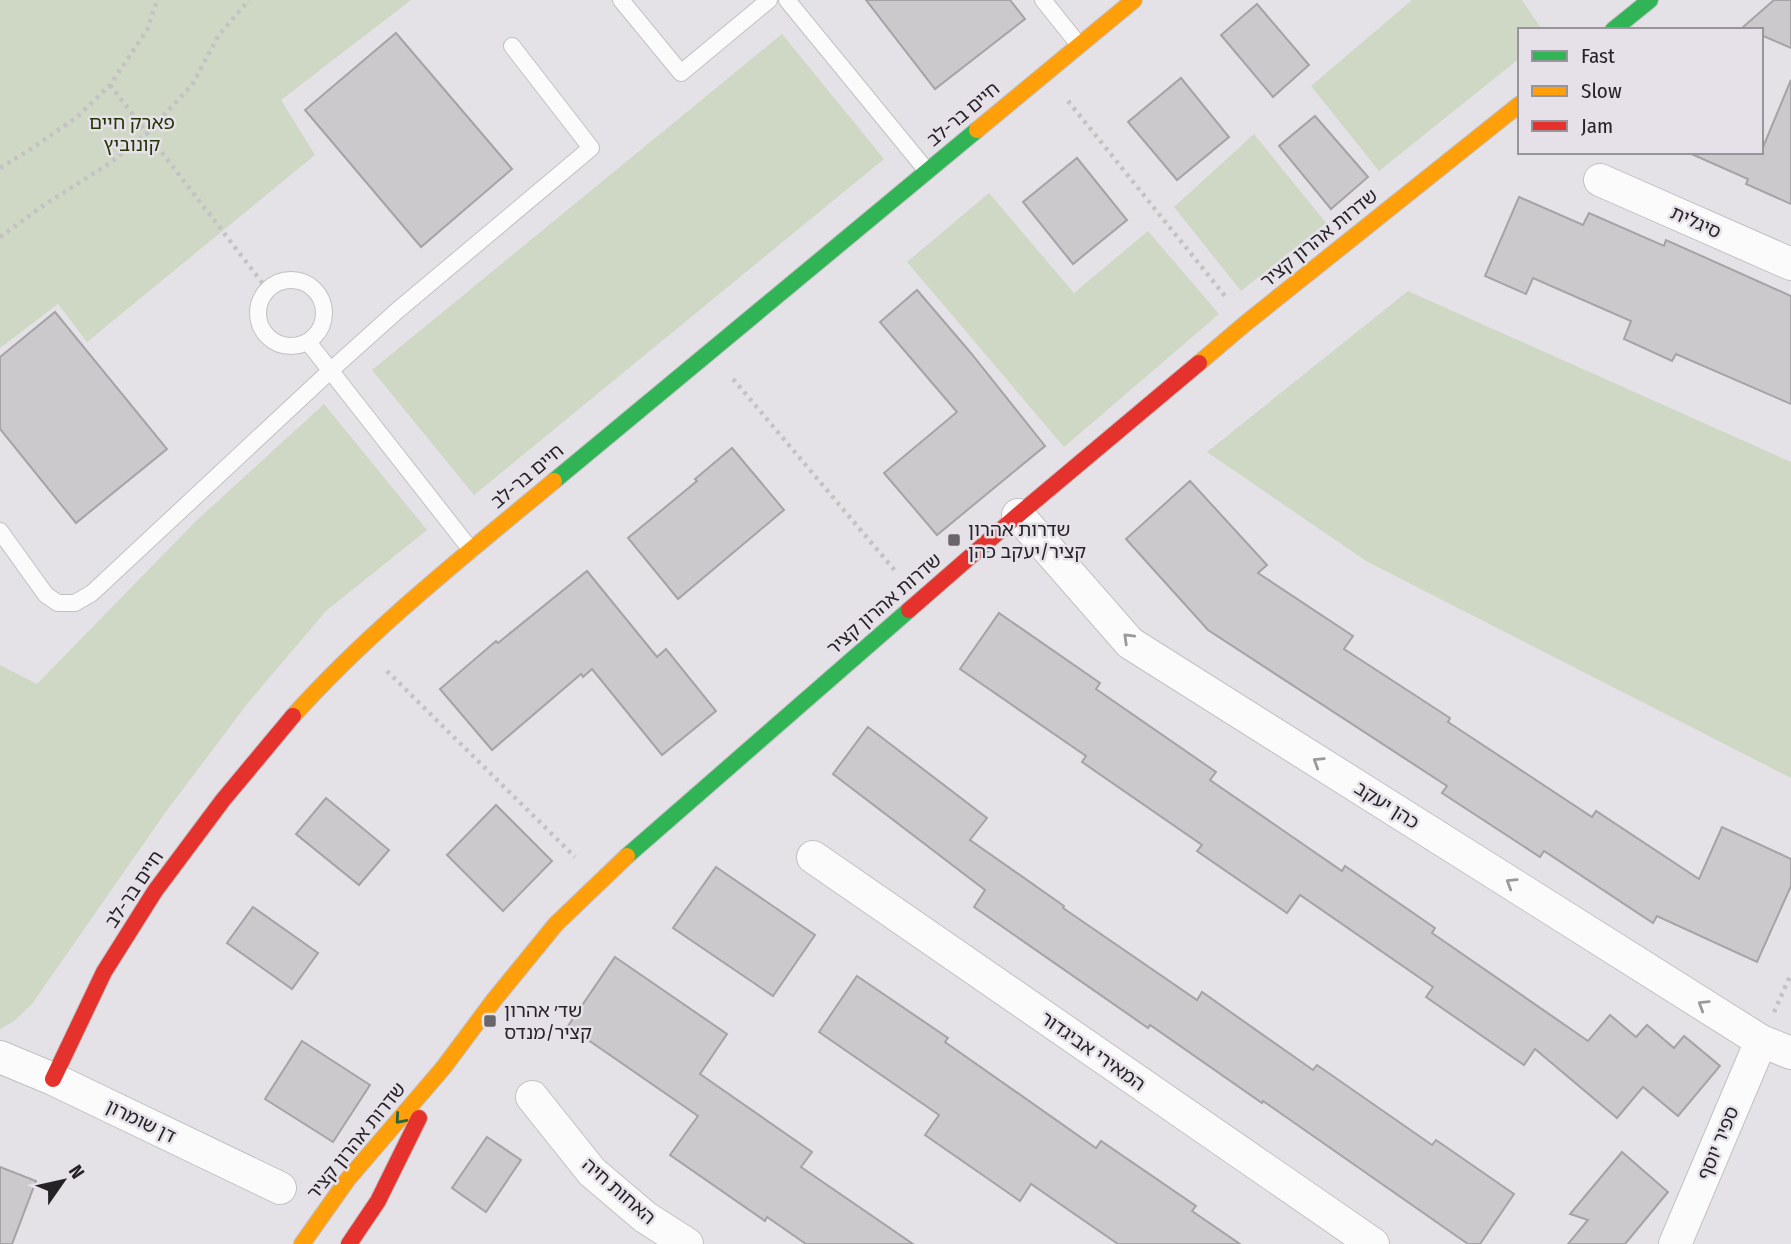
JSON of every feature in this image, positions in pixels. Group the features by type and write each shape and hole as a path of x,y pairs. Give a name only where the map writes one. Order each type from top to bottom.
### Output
{"street":[{"name":"חיים בר-לב","path":"52,1079 104,972 155,891 223,800 320,686 471,550 1133,0"},
{"path":"1615,28 1650,0"},
{"name":"שדרות אהרון קציר","path":"302,1244 348,1179 444,1068 494,1000 556,924 632,850 1017,515 1246,323 1518,106"},
{"name":"סיגלית","path":"1600,180 1791,264"},
{"name":"כהן יעקב","path":"1017,515 1130,643 1761,1041 1791,1053"},
{"name":"המאירי אביגדור","path":"813,858 1373,1244"},
{"name":"ספיר יוסף","path":"1675,1244 1761,1041"},
{"name":"דן שומרון","path":"0,1057 52,1079 280,1188"},
{"name":"שדרות אהרון קציר","path":"349,1244 378,1201 444,1068"},
{"name":"האחות חיה","path":"532,1097 592,1172 645,1217 687,1244"}],"lane":[{"path":"621,0 681,73 769,0"},
{"path":"787,0 927,171"},
{"path":"1043,0 1079,45"},
{"path":"0,531 46,595 58,603 75,603 92,593 398,310 592,148 512,46"},
{"path":"285,279 305,282 314,288 321,296 325,317 316,335 298,346 277,343 269,337 258,319 261,298 267,289 285,279"},
{"path":"308,342 471,550"}],"path":[{"path":"0,168 77,117 110,85 147,30 157,0"},
{"path":"0,237 47,202 110,163 147,132 192,85 218,36 249,0"},
{"path":"1046,73 1246,323"},
{"path":"110,85 267,289"},
{"path":"710,351 920,600"},
{"path":"362,646 600,882"},
{"path":"1761,1041 1791,974"}],"green space":[{"name":"פארק חיים קונוביץ","path":"0,0 411,0 281,100 315,155 87,342 58,304 0,348"},
{"path":"1412,0 1522,0 1541,28 1518,28 1518,60 1379,171 1311,86"},
{"path":"782,34 884,159 474,495 372,370"},
{"path":"1254,134 1326,223 1241,291 1174,207"},
{"path":"989,193 1074,293 1148,231 1219,314 1064,447 907,262"},
{"path":"1408,291 1791,462 1791,778 1366,561 1207,452"},
{"path":"324,404 427,530 326,611 247,704 165,813 32,1004 14,1021 0,1029 0,665 37,684 195,522"}],"building":[{"path":"866,0 1010,0 1025,19 935,89"},
{"path":"1774,0 1791,0 1791,48 1763,36 1763,28 1743,27"},
{"path":"1257,4 1309,65 1273,97 1221,35"},
{"path":"396,33 512,169 421,247 305,110"},
{"path":"1181,78 1229,137 1177,180 1128,122"},
{"path":"1791,80 1791,204 1746,184 1748,179 1692,154 1763,154 1763,147"},
{"path":"1315,116 1368,177 1331,209 1279,146"},
{"path":"1077,158 1127,220 1073,264 1023,202"},
{"path":"1519,197 1583,225 1589,213 1664,246 1666,240 1791,296 1791,404 1676,354 1672,361 1624,339 1631,321 1533,278 1526,294 1485,276"},
{"path":"917,290 1045,446 937,535 884,473 957,412 880,322"},
{"path":"55,312 167,449 76,523 0,429 0,357"},
{"path":"732,448 784,510 678,599 628,538"},
{"path":"1190,481 1267,565 1258,573 1353,636 1344,649 1450,718 1448,722 1592,817 1596,811 1699,879 1722,827 1791,859 1791,886 1757,962 1657,916 1653,923 1544,851 1540,857 1442,793 1447,786 1208,630 1126,539"},
{"path":"587,571 657,657 666,649 716,711 662,755 592,669 583,677 581,674 492,750 440,689 496,641 498,643"},
{"path":"999,613 1100,683 1096,689 1216,772 1210,780 1342,871 1345,866 1435,928 1432,933 1588,1041 1610,1015 1636,1037 1647,1025 1674,1048 1684,1036 1720,1066 1678,1116 1643,1087 1617,1118 1535,1049 1524,1065 1426,997 1433,987 1300,895 1287,913 1197,851 1202,845 1082,762 1086,756 960,669"},
{"path":"868,727 987,818 970,840 1064,906 1063,908 1197,1000 1202,992 1313,1070 1317,1065 1432,1145 1436,1140 1514,1194 1480,1244 1468,1244 1263,1101 1262,1103 1150,1025 1148,1028 974,907 985,890 833,774"},
{"path":"326,798 389,850 359,885 296,834"},
{"path":"496,805 552,861 503,911 447,855"},
{"path":"716,867 815,935 773,996 673,928"},
{"path":"253,907 318,953 292,989 227,943"},
{"path":"615,957 727,1034 700,1074 812,1152 801,1167 913,1244 806,1244 767,1217 765,1221 670,1155 698,1116 568,1026"},
{"path":"857,976 948,1038 945,1042 1096,1148 1101,1141 1196,1206 1192,1211 1240,1244 1118,1244 1031,1184 1020,1201 925,1135 939,1115 819,1032"},
{"path":"302,1041 370,1085 333,1142 265,1099"},
{"path":"487,1137 521,1160 486,1212 452,1188"},
{"path":"1622,1152 1668,1192 1625,1244 1568,1244 1588,1220 1570,1214"},
{"path":"0,1167 36,1181 12,1244 0,1244"}],"traffic: fast":[{"path":"1615,28 1650,0"},
{"path":"554,481 977,130"},
{"path":"627,856 909,610"}],"traffic: slow":[{"path":"977,130 1134,0"},
{"path":"1199,363 1518,106"},
{"path":"293,716 386,623 554,481"},
{"path":"302,1244 348,1179 444,1067 556,924 627,856"}],"traffic: jam":[{"path":"909,610 1199,363"},
{"path":"53,1079 104,972 155,891 223,800 293,716"},
{"path":"349,1244 378,1201 419,1118"}],"place":[{"name":"שדרות אהרון קציר/יעקב כהן","path":"954,540"},
{"name":"שד׳ אהרון קציר/מנדס","path":"490,1021"}]}
